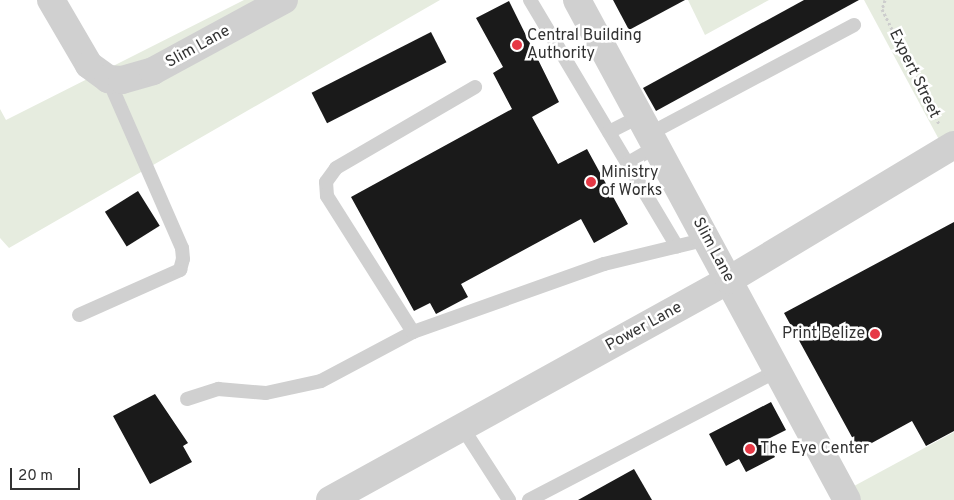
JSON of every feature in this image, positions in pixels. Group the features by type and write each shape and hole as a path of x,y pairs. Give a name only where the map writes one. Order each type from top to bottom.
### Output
{"street":[{"path":"51,0 79,53 108,79"},
{"name":"Slim Lane","path":"108,79 142,77 284,0"},
{"name":"Slim Lane","path":"578,0 847,500"},
{"name":"Power Lane","path":"330,500 729,280 952,146"}],"lane":[{"path":"530,0 677,246"},
{"path":"628,163 650,132 854,25"},
{"path":"79,315 180,270 183,259 182,248 108,79"},
{"path":"413,332 328,196 326,182 336,168 475,87"},
{"path":"609,132 650,132"},
{"path":"187,399 218,389 266,393 321,381 413,332 604,264 707,239"},
{"path":"528,500 777,370"},
{"path":"462,427 509,500"}],"path":[{"name":"Expert Street","path":"885,0 882,9 952,146"}],"shaded area":[{"path":"244,0 440,0 9,248 0,238 0,109 6,120"},
{"path":"688,0 769,0 705,35"},
{"path":"864,0 954,0 954,141 943,147"},
{"path":"954,432 954,500 847,500 843,492"}],"building":[{"path":"613,0 685,0 629,30"},
{"path":"804,0 859,0 656,111 643,88"},
{"path":"509,1 559,102 532,117 558,164 587,149 628,224 594,243 581,219 461,284 468,297 436,314 430,303 414,311 351,197 512,109 493,73 503,67 476,18"},
{"path":"431,32 446,62 327,123 312,93"},
{"path":"138,191 160,226 127,246 105,212"},
{"name":"Print Belize","path":"954,222 954,431 926,446 912,421 859,450 784,313"},
{"path":"155,394 188,443 183,446 192,462 150,484 113,416"},
{"path":"771,402 786,430 766,440 775,457 746,472 739,459 726,466 709,434"},
{"path":"634,469 652,500 578,500"}],"place":[{"name":"Central Building Authority","path":"517,45"},
{"name":"Ministry of Works","path":"591,182"},
{"name":"Print Belize","path":"875,334"},
{"name":"The Eye Center","path":"750,449"}]}
